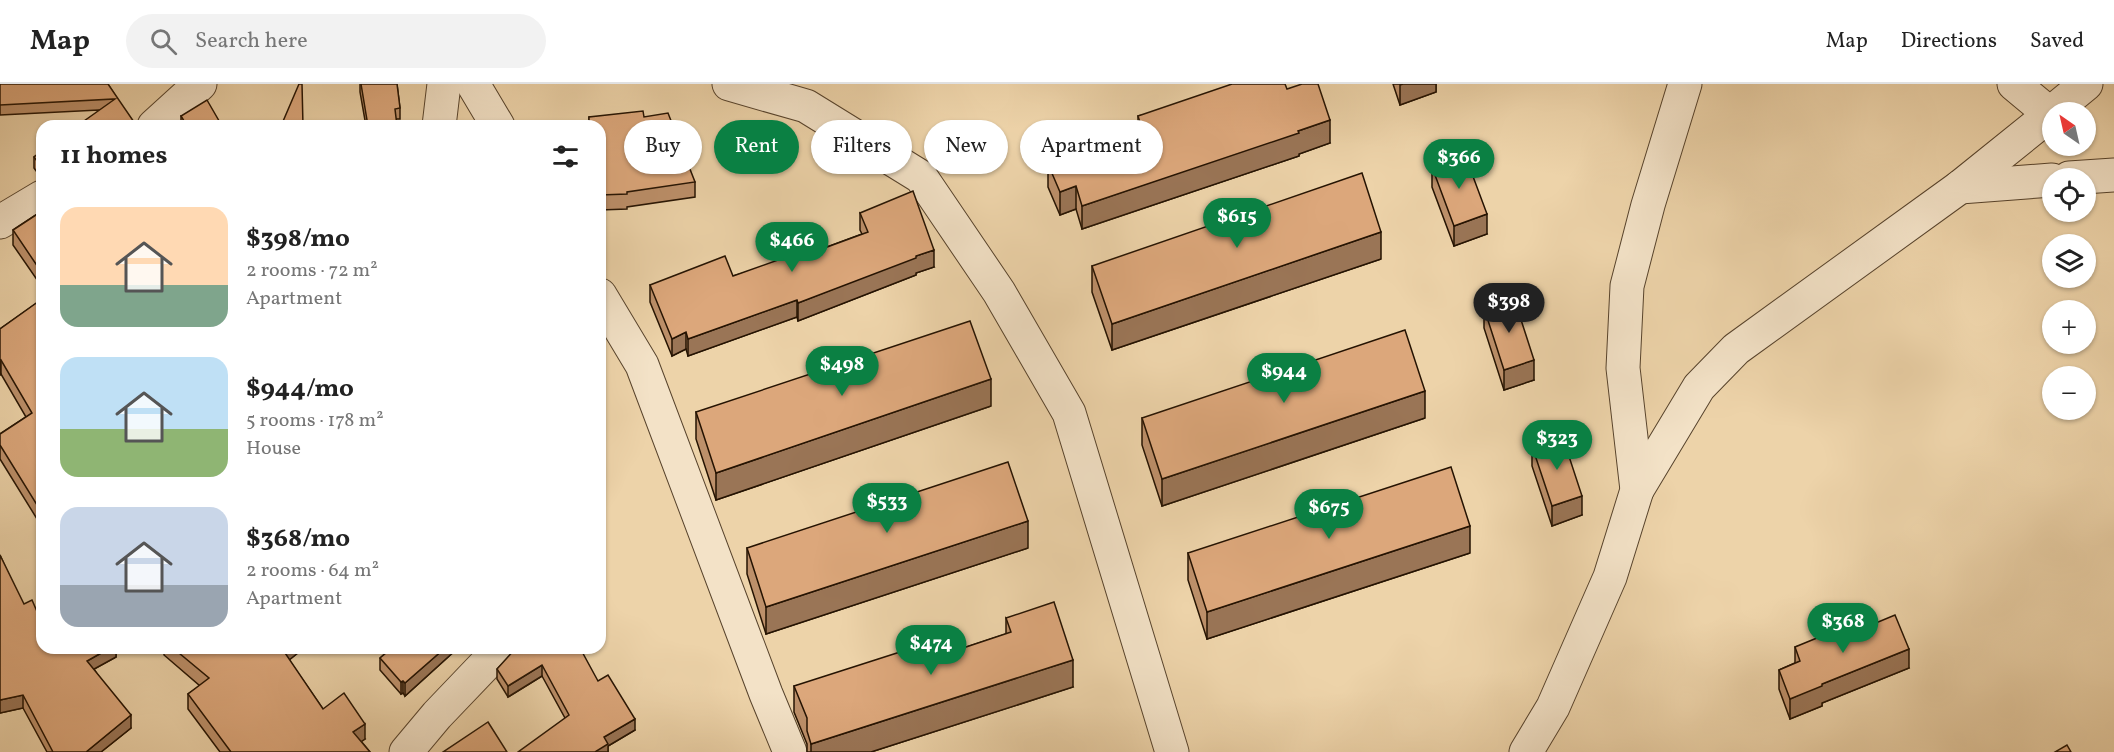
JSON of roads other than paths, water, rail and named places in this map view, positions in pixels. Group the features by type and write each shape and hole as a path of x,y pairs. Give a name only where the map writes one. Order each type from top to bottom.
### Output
{"street":[{"path":"161,120 200,84"},
{"path":"440,120 444,84"},
{"path":"473,84 494,120"},
{"path":"729,84 806,106 921,177 999,292 1069,413 1172,752"},
{"path":"1637,490 1623,368 1627,286 1648,205 1685,84"},
{"path":"2014,84 2042,106"},
{"path":"2064,102 2085,84"},
{"path":"1526,752 1553,707 1610,577 1637,490 1699,387 1736,349 1960,187 2042,120"},
{"path":"2096,176 2114,175"},
{"path":"1960,187 2042,181"},
{"path":"0,222 36,201"},
{"path":"606,305 642,365 790,752"},
{"path":"406,752 437,715 495,654"}]}
